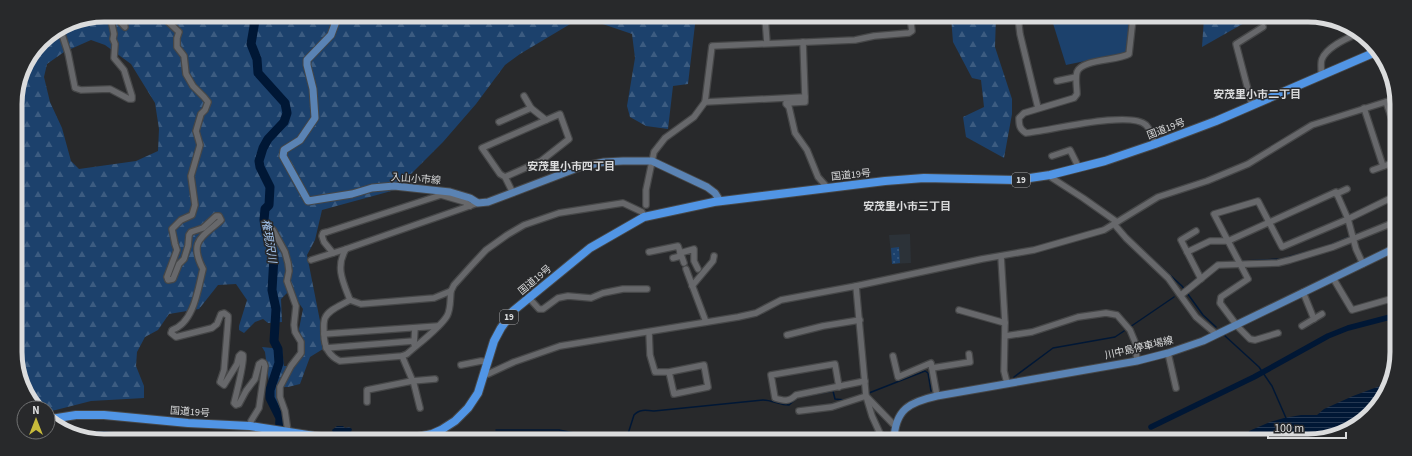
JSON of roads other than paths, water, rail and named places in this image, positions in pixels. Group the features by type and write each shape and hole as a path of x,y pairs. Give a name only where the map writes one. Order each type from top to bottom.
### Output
{"highway":[{"name":"国道19号","path":"432,434 455,421 468,408 475,398 494,341 501,328 514,311 590,248 644,217 720,201 827,187 913,179 1016,180 1050,175 1105,161 1155,144 1252,105 1372,53"},
{"name":"国道19号","path":"56,418 76,415 104,414 250,426 302,434"}],"main road":[{"name":"入山小市線","path":"336,22 331,34 307,60 313,89 315,118 300,140 284,150 283,156 308,201 352,194 372,188 394,186 450,192 470,198 478,203"},
{"path":"478,203 488,202 580,168 610,162 652,162 707,188 715,193 720,201"},
{"name":"川中島停車場線","path":"894,434 898,418 910,404 918,400 1137,361 1191,346 1390,250"}],"street":[{"path":"62,34 68,53 75,88 81,90 110,89 129,99 132,99 124,70 114,58 115,44 111,22"},
{"path":"120,22 125,27 124,22"},
{"path":"168,22 179,32 177,47 184,56 186,74 193,86 208,102 205,110 201,114 196,131 200,146 191,176 195,204 192,215 181,220 172,228 177,250 167,277 168,280 173,279 179,264 184,259 191,232 203,228 216,216 219,216 221,220 199,240 198,255 199,262 203,269 195,300 183,324 172,330 170,333 176,338 208,330 216,324 221,314 224,313 228,316 224,370 220,382 224,385 237,364 239,356 241,354 243,355 244,359 234,403 236,405 239,404 254,379 259,364 262,362 265,366 259,408 251,421 250,426"},
{"path":"766,22 767,43"},
{"path":"646,205 646,190 654,152 666,138 694,117 705,102 712,46 855,40 874,36 909,33 912,31 911,22"},
{"path":"1019,22 1020,34 1038,108"},
{"path":"1133,22 1129,54 1123,57 1086,64 1078,70 1076,77 1077,94 1074,98 1024,113 1019,118 1019,126 1026,133 1116,119 1139,120 1151,131 1155,144"},
{"path":"1252,105 1236,44 1263,27"},
{"path":"1321,75 1321,64 1326,52 1353,36"},
{"path":"803,42 804,102 786,102 786,104 789,107 795,133 807,150 818,177 827,187"},
{"path":"1058,81 1076,77"},
{"path":"524,96 531,108 546,120"},
{"path":"705,102 804,97"},
{"path":"484,374 488,374 514,362 560,346 649,332 756,312 781,300 1001,256 1062,242 1104,230 1158,197 1207,181 1248,164 1312,125 1390,101"},
{"path":"1386,102 1390,114"},
{"path":"499,122 531,108"},
{"path":"1364,108 1383,166"},
{"path":"505,177 541,161 569,140 560,114 482,148 500,174 505,177 513,193"},
{"path":"1052,156 1070,150 1079,168"},
{"path":"1372,170 1390,164"},
{"path":"1050,175 1052,178 1083,198 1116,223 1138,251 1168,278 1182,294 1196,318 1216,334"},
{"path":"1187,252 1210,241 1228,241 1336,192 1336,194 1347,189"},
{"path":"1336,194 1348,219 1352,239 1363,264"},
{"path":"333,252 324,242 322,236 323,234 441,195 465,202 470,206"},
{"path":"1278,333 1255,340 1250,339 1236,324 1220,301 1221,297 1248,279 1214,214 1258,201 1282,247 1348,219 1390,198"},
{"path":"346,248 340,263 345,288 350,300 362,304 434,298 451,291 467,270 486,250 524,225 559,213 623,202 642,212 644,217"},
{"path":"311,260 478,203"},
{"path":"1182,294 1218,265 1278,263 1326,249 1390,224"},
{"path":"273,230 285,252 288,262 289,271 287,281 296,306 294,325 295,332 301,342 301,353 291,366 280,387 280,401 285,411 283,431"},
{"path":"1196,231 1181,240 1201,279"},
{"path":"649,252 678,246 684,263"},
{"path":"672,258 694,249 694,261 698,269"},
{"path":"692,286 713,261 714,256"},
{"path":"1001,256 1005,323 1004,371 1007,383"},
{"path":"686,269 706,322"},
{"path":"1333,278 1352,310 1390,299"},
{"path":"856,286 866,396 872,416 880,434"},
{"path":"529,298 540,309 543,309 558,298 568,296 591,298 603,293 623,289 647,289"},
{"path":"350,300 330,312 325,318 324,342 326,348 334,358 340,361 402,356 408,354 448,315 451,291"},
{"path":"1303,292 1314,319"},
{"path":"959,310 1005,323"},
{"path":"1005,336 1032,332 1078,317 1106,313 1117,315 1130,330 1135,342 1137,361"},
{"path":"1302,326 1322,314"},
{"path":"787,335 823,326 860,320"},
{"path":"324,334 438,326"},
{"path":"414,348 415,328"},
{"path":"649,332 650,355 655,372 669,372 704,365 708,387 674,394 669,372"},
{"path":"326,348 414,341"},
{"path":"1168,353 1176,389"},
{"path":"932,368 970,362 969,354"},
{"path":"402,356 412,381 420,408"},
{"path":"893,356 898,377 931,363 937,396"},
{"path":"461,365 480,361 487,362"},
{"path":"840,387 835,364 771,374 775,398 782,400 792,400 796,395 840,387 865,380"},
{"path":"367,402 367,390 412,381 435,379"},
{"path":"799,411 832,407 866,396"},
{"path":"866,396 895,426"}],"waterway":[{"name":"権現沢川","path":"255,22 251,44 257,59 258,73 285,103 287,113 284,122 268,139 263,148 259,161 260,167 270,187 269,205 265,209 264,220 266,232 274,257 272,290 276,309 274,341 278,349 279,363 270,390 270,398 280,418 279,434"},
{"path":"1356,234 1364,232"},
{"path":"1127,236 1182,286 1203,315 1216,327"},
{"path":"1325,247 1349,237"},
{"path":"1243,261 1281,259 1306,252"},
{"path":"1216,263 1234,262"},
{"path":"1188,285 1196,279"},
{"path":"1130,327 1174,297"},
{"path":"1151,427 1254,377 1328,336 1348,328 1390,317"},
{"path":"1014,377 1053,348 1115,337 1124,331"},
{"path":"1224,335 1259,367 1272,386 1286,418"},
{"path":"869,393 925,371 928,373 931,391"},
{"path":"799,397 833,391 835,399 845,400"},
{"path":"628,434 634,415 640,411 654,411 763,400 789,405 796,399"},
{"path":"496,430 559,430 576,434"}],"district":[{"name":"安茂里小市二丁目","path":"1257,94"},
{"name":"安茂里小市四丁目","path":"571,166"},
{"name":"安茂里小市三丁目","path":"907,206"}]}
